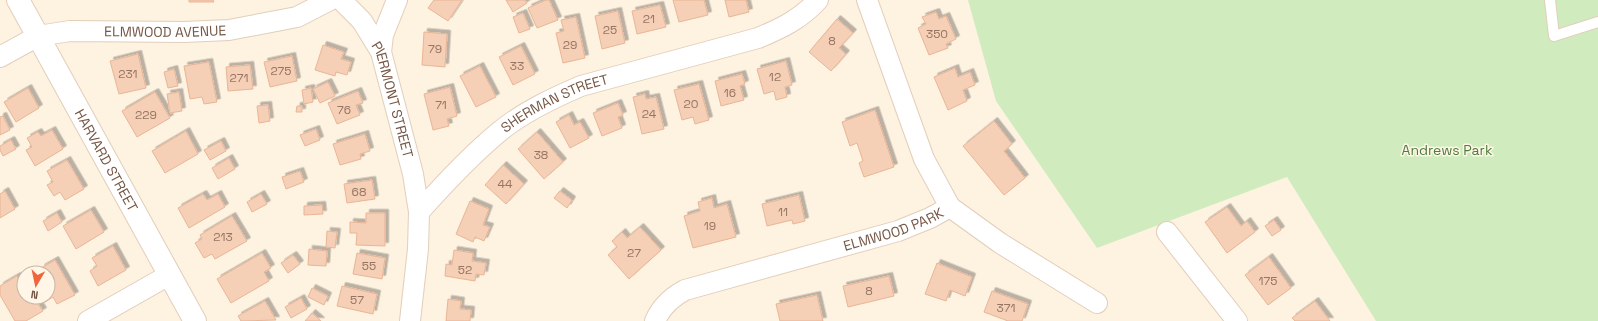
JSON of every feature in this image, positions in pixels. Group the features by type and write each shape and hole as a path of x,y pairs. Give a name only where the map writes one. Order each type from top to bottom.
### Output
{"street":[{"name":"HARVARD STREET","path":"18,0 195,321"},
{"name":"ELMWOOD AVENUE","path":"0,57 38,36 70,31 184,32 229,30 297,17 330,0"},
{"name":"PIERMONT STREET","path":"341,0 362,21 381,52 413,174 419,212"},
{"path":"381,52 383,35 397,0"},
{"name":"SHERMAN STREET","path":"419,212 436,192 500,132 522,116 561,94 602,80 722,49 758,38 784,27 805,13 818,0"},
{"name":"ELMWOOD PARK","path":"655,321 664,306 674,296 686,290 898,231 930,218 950,207 924,159 866,0"},
{"path":"950,207 1000,243 1097,303"},
{"path":"410,321 418,249 419,212"},
{"path":"1167,232 1237,321"},
{"path":"88,321 169,275"}],"lane":[{"path":"1550,0 1554,36 1598,22"}],"green space":[{"name":"Andrews Park","path":"968,0 1598,0 1598,321 1376,321 1287,177 1097,248 996,101"}],"building":[{"path":"189,0 213,0 214,2 189,2"},
{"path":"434,0 462,0 448,21 428,8"},
{"path":"506,0 525,0 527,3 513,12"},
{"path":"549,0 558,20 537,28 528,8"},
{"path":"673,0 704,0 708,15 679,22"},
{"path":"725,0 746,0 749,12 729,17"},
{"path":"660,5 666,27 637,34 632,11"},
{"path":"618,11 625,43 602,49 595,16"},
{"path":"936,12 939,19 946,16 956,39 946,44 948,48 929,55 918,28 926,24 922,17"},
{"path":"523,13 530,29 519,33 513,17"},
{"path":"576,17 585,58 563,63 556,33 564,31 561,20"},
{"path":"837,19 853,33 839,48 846,54 831,71 809,52"},
{"path":"424,32 447,34 445,67 422,65"},
{"path":"323,45 344,52 341,59 351,62 347,75 336,72 335,76 315,70"},
{"path":"521,46 535,74 513,85 499,57"},
{"path":"138,54 146,88 119,94 110,61"},
{"path":"292,56 297,81 270,87 264,62"},
{"path":"786,61 792,85 785,87 787,97 776,100 774,91 764,94 757,69"},
{"path":"209,62 217,102 204,104 202,97 190,99 184,66"},
{"path":"250,65 253,89 228,91 226,67"},
{"path":"480,66 496,97 476,107 460,76"},
{"path":"955,68 958,77 970,72 975,85 963,90 967,101 948,110 934,77"},
{"path":"174,69 178,86 168,88 164,72"},
{"path":"742,74 745,84 740,86 744,100 721,106 715,81"},
{"path":"328,82 335,96 320,103 313,89"},
{"path":"699,84 709,120 695,124 693,117 682,120 674,90"},
{"path":"450,87 457,116 447,119 449,126 433,130 424,94"},
{"path":"28,88 39,108 16,122 4,102"},
{"path":"311,88 313,102 304,104 302,90"},
{"path":"358,91 363,103 356,105 360,115 337,124 328,103"},
{"path":"155,92 170,118 137,137 122,111"},
{"path":"179,92 182,111 170,113 167,94"},
{"path":"645,94 646,99 656,97 664,129 642,134 633,97"},
{"path":"618,103 623,115 618,117 622,128 602,136 593,113"},
{"path":"268,105 270,121 259,123 257,106"},
{"path":"297,106 302,106 302,112 296,112"},
{"path":"875,110 894,167 864,177 859,163 863,161 857,143 850,146 842,122"},
{"path":"569,115 574,125 580,122 589,138 570,148 556,122"},
{"path":"3,116 10,130 0,135 0,117"},
{"path":"994,121 1012,144 1004,151 1025,178 1004,195 963,146"},
{"path":"316,129 320,140 305,146 300,135"},
{"path":"52,130 63,149 35,166 26,150 32,147 27,138 38,132 41,136"},
{"path":"186,131 198,154 165,173 152,151"},
{"path":"537,132 563,162 544,179 518,149"},
{"path":"365,134 370,151 360,154 361,159 340,165 333,144"},
{"path":"11,140 16,149 3,156 0,146"},
{"path":"221,141 226,151 210,160 204,150"},
{"path":"229,158 235,169 218,179 212,168"},
{"path":"67,160 84,189 65,200 60,192 54,196 47,185 53,182 47,171"},
{"path":"503,165 524,184 506,204 485,185"},
{"path":"300,171 304,182 286,189 282,177"},
{"path":"372,180 375,199 347,203 344,184"},
{"path":"5,191 15,209 0,218 0,194"},
{"path":"560,191 572,200 567,208 554,198"},
{"path":"203,194 207,200 218,194 225,207 189,228 178,208"},
{"path":"261,194 267,204 252,212 247,202"},
{"path":"799,195 805,221 793,224 792,220 767,226 762,204"},
{"path":"712,198 714,208 727,204 736,237 693,248 684,216 700,211 698,202"},
{"path":"470,201 489,209 483,225 490,227 484,241 475,237 473,242 456,234"},
{"path":"322,205 323,214 304,215 304,206"},
{"path":"1227,207 1241,226 1247,221 1255,232 1227,253 1205,222"},
{"path":"91,210 104,232 76,249 63,226"},
{"path":"57,213 62,222 48,231 43,221"},
{"path":"366,213 385,213 385,246 356,245 357,233 350,233 350,222 366,223"},
{"path":"232,216 247,241 215,259 212,254 204,258 195,243 202,239 200,235"},
{"path":"1274,220 1281,230 1272,236 1265,226"},
{"path":"640,227 661,250 629,279 608,255 617,247 612,241 622,232 627,238"},
{"path":"327,231 337,232 335,248 326,247"},
{"path":"113,246 126,270 98,286 90,271 97,266 92,258"},
{"path":"309,249 327,251 326,266 308,265"},
{"path":"454,250 473,253 472,261 486,263 484,275 476,274 475,281 445,276 446,264 452,265"},
{"path":"262,253 271,268 264,272 269,281 231,303 217,279"},
{"path":"357,253 385,258 382,279 353,274"},
{"path":"293,255 300,264 288,273 281,263"},
{"path":"1269,257 1291,288 1268,305 1245,275"},
{"path":"55,260 75,295 57,304 56,265 46,265"},
{"path":"937,263 972,277 965,296 950,290 946,301 925,294"},
{"path":"889,276 894,296 848,307 843,286"},
{"path":"16,277 16,305 39,305 43,311 26,321 15,321 0,295 0,286"},
{"path":"342,286 377,294 373,314 337,306"},
{"path":"312,288 328,296 324,305 308,297"},
{"path":"992,291 1028,304 1022,321 1008,321 984,312"},
{"path":"817,295 823,321 780,321 776,304"},
{"path":"301,298 307,309 291,318 285,307"},
{"path":"448,299 461,301 460,309 471,310 470,321 446,321"},
{"path":"265,301 276,320 241,321 238,316"},
{"path":"1315,301 1330,321 1295,321 1292,318"},
{"path":"312,313 321,321 305,321"}]}
